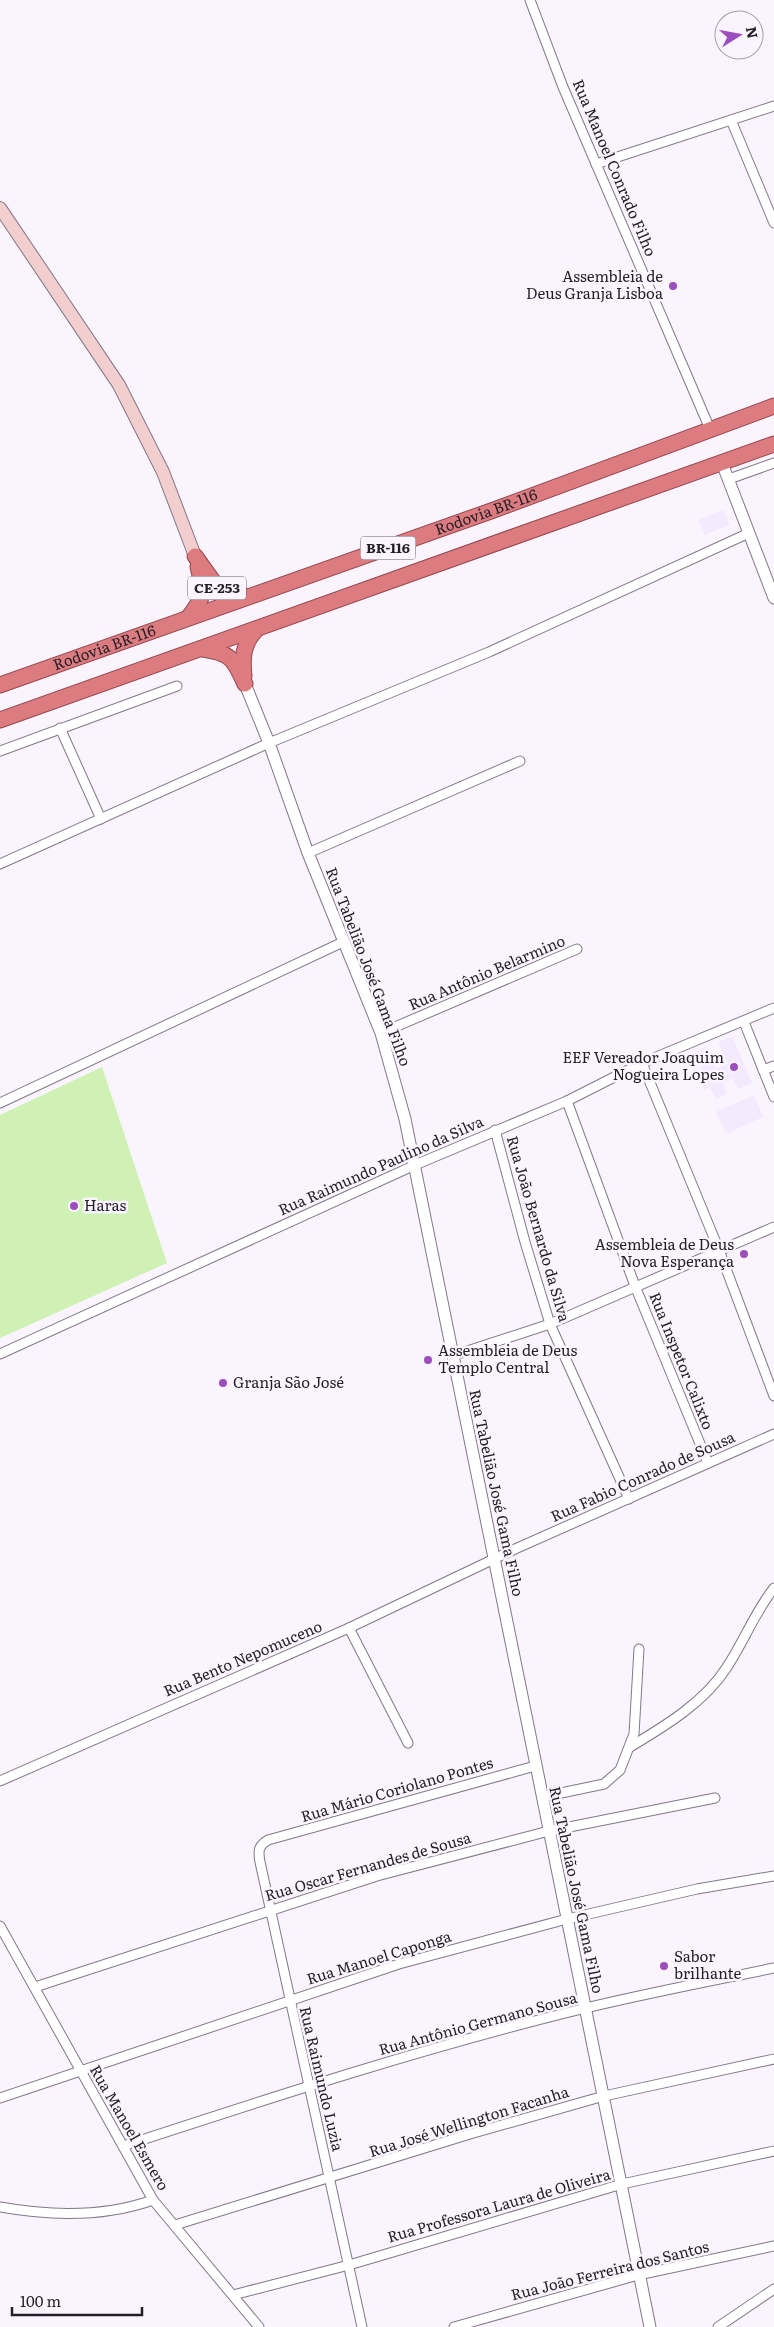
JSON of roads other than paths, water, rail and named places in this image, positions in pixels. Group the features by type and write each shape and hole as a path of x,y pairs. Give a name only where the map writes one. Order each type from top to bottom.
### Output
{"highway":[{"path":"716,427 774,396"},
{"name":"Rodovia BR-116","path":"0,685 491,511 774,406"},
{"name":"BR-116","path":"0,720 257,630 774,444"},
{"name":"CE-253","path":"195,556 220,591 228,595 253,596"},
{"name":"CE-253","path":"188,618 202,600 204,590 195,556"},
{"path":"245,684 242,657 246,643 257,630"},
{"path":"202,649 219,652 231,658 235,662 245,684"}],"main road":[{"name":"CE-253","path":"0,208 119,385 163,472 195,556"}],"street":[{"name":"Rua Manoel Conrado Filho","path":"530,0 563,87 596,164 716,427"},
{"path":"596,164 774,106"},
{"path":"731,120 774,223"},
{"path":"722,463 774,598"},
{"path":"729,479 774,463"},
{"path":"0,864 268,743 489,652 749,533"},
{"name":"Rua Tabelião José Gama Filho","path":"245,684 308,853 381,1033 394,1076 416,1165 452,1356 496,1559 535,1766 650,2327"},
{"path":"0,750 177,686"},
{"path":"60,728 102,818"},
{"path":"308,853 520,761"},
{"path":"0,1103 343,942"},
{"name":"Rua Antônio Belarmino","path":"381,1033 577,950"},
{"name":"Rua Raimundo Paulino da Silva","path":"0,1354 416,1165 567,1100 642,1063 774,1008"},
{"path":"744,1022 774,1097"},
{"path":"642,1063 719,1250 774,1396"},
{"path":"763,1070 774,1066"},
{"name":"Rua Inspetor Calixto","path":"567,1100 635,1286 708,1463"},
{"name":"Rua João Bernardo da Silva","path":"495,1130 525,1242 550,1324 629,1499"},
{"path":"452,1356 550,1324 774,1227"},
{"name":"Rua Fabio Conrado de Sousa","path":"496,1559 774,1434"},
{"name":"Rua Bento Nepomuceno","path":"0,1781 350,1628 496,1559"},
{"path":"630,1747 682,1712 714,1684 727,1668 748,1627 774,1588"},
{"path":"350,1628 408,1743"},
{"path":"542,1797 604,1784 620,1770 634,1734 640,1649"},
{"name":"Rua Mário Coriolano Pontes","path":"268,1840 535,1766"},
{"name":"Rua Oscar Fernandes de Sousa","path":"35,1987 377,1876 549,1831 715,1798"},
{"name":"Rua Raimundo Luzia","path":"268,1840 260,1845 259,1855 362,2327"},
{"name":"Rua Manoel Caponga","path":"0,2098 372,1972 567,1919 697,1889 774,1876"},
{"name":"Rua Manoel Esmero","path":"0,1926 153,2200 259,2327"},
{"name":"Rua Antônio Germano Sousa","path":"123,2146 309,2086 586,2008 774,1968"},
{"name":"Rua José Wellington Facanha","path":"175,2225 470,2134 604,2096 774,2059"},
{"name":"Rua Professora Laura de Oliveira","path":"233,2295 349,2265 622,2184 774,2151"},
{"path":"0,2207 30,2212 62,2214 121,2209 153,2200"},
{"name":"Rua João Ferreira dos Santos","path":"454,2327 638,2275 774,2246"},
{"path":"718,2327 774,2289"}],"place":[{"name":"Assembleia de Deus Granja Lisboa","path":"673,286"},
{"name":"EEF Vereador Joaquim Nogueira Lopes","path":"734,1067"},
{"name":"Haras","path":"74,1206"},
{"name":"Assembleia de Deus Nova Esperança","path":"744,1254"},
{"name":"Assembleia de Deus Templo Central","path":"428,1360"},
{"name":"Granja São José","path":"223,1383"},
{"name":"Sabor brilhante","path":"664,1966"}]}
